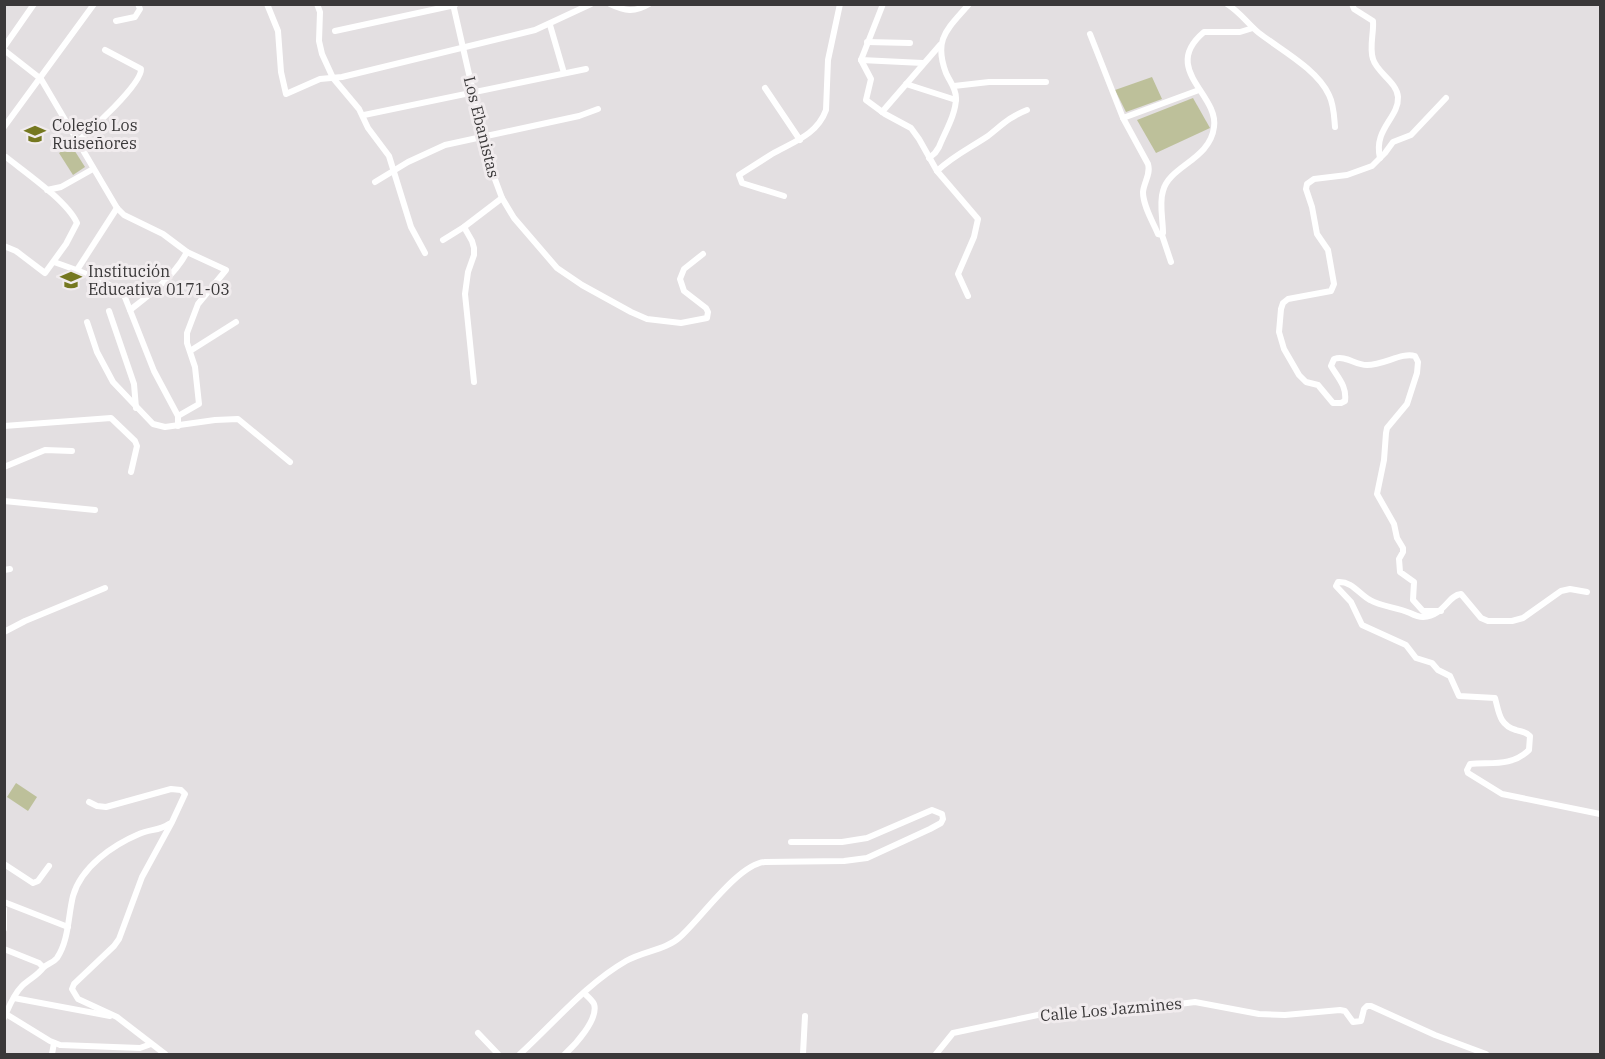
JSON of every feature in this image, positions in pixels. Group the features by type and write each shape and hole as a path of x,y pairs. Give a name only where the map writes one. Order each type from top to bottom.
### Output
{"street":[{"path":"34,4 4,48 41,79 117,208 124,215 163,234 187,252 226,270 203,297 187,333 187,342 195,367 199,404 178,416"},
{"path":"4,127 94,4"},
{"path":"116,21 135,17 140,9 138,4"},
{"path":"267,4 278,31 281,72 286,94 320,79 464,49 550,25 591,4"},
{"path":"317,4 320,12 321,48 333,78 364,116 368,128 389,156 411,227 425,253"},
{"path":"610,4 622,10 634,11 649,4"},
{"path":"784,196 742,183 739,175 761,160 800,140 816,126 826,110 830,52 840,4"},
{"path":"883,4 861,60 871,79 866,99 882,112 911,128 938,171 978,219 974,237 958,274 968,296"},
{"path":"882,112 940,45 945,34 969,4"},
{"path":"1227,4 1244,16 1253,28 1292,56 1329,93 1335,127"},
{"path":"1352,4 1354,9 1372,21 1374,62 1395,88 1398,97 1393,114 1382,129 1380,158"},
{"path":"335,31 454,5"},
{"name":"Los Ebanistas","path":"454,5 490,166 502,198 514,218 557,268 631,312 647,319 681,323 707,318 706,308 684,291 680,279 684,269 703,254"},
{"path":"550,25 564,73"},
{"path":"1161,235 1163,233 1162,192 1173,176 1205,149 1215,127 1214,116 1188,70 1189,57 1196,39 1204,32 1219,30 1239,32 1253,28"},
{"path":"1090,34 1123,118 1148,164 1150,171 1143,192 1144,200 1171,262"},
{"path":"867,42 910,43"},
{"path":"929,158 939,147 956,100 954,86 947,75 940,45"},
{"path":"77,142 118,102 141,75 141,69 105,50"},
{"path":"861,60 923,63"},
{"path":"364,116 586,69"},
{"path":"954,86 989,81 1046,82"},
{"path":"906,84 956,100"},
{"path":"765,88 800,140"},
{"path":"1123,118 1199,90"},
{"path":"1441,611 1423,611 1413,600 1414,584 1399,569 1399,559 1403,548 1397,538 1394,524 1377,494 1384,460 1387,428 1407,404 1417,373 1418,362 1415,356 1409,354 1379,364 1364,366 1343,358 1334,359 1331,366 1346,392 1345,401 1334,403 1318,385 1306,382 1299,375 1280,341 1283,303 1288,299 1330,291 1335,284 1328,250 1317,234 1306,189 1307,184 1314,179 1347,176 1364,170 1380,158 1393,141 1411,135 1446,98"},
{"path":"375,182 434,149 579,116 598,109"},
{"path":"938,171 952,157 990,134 1003,122 1027,110"},
{"path":"4,246 16,251 45,273 77,223 48,190 6,157"},
{"path":"48,190 61,187 93,169"},
{"path":"443,240 502,198"},
{"path":"77,270 117,208"},
{"path":"464,227 474,248 465,294 474,382"},
{"path":"130,310 156,288 187,252"},
{"path":"54,262 77,270 124,295 154,371 178,416 178,426"},
{"path":"109,311 134,384 136,408"},
{"path":"87,322 97,352 113,382 153,424 159,427 178,426 238,419 290,462"},
{"path":"190,351 236,322"},
{"path":"4,426 111,418 135,441 137,446 131,472"},
{"path":"4,468 45,450 72,451"},
{"path":"4,501 95,510"},
{"path":"1587,592 1570,589 1561,591 1523,618 1512,621 1488,621 1480,618 1460,593 1455,595 1441,611 1418,617 1376,603 1344,582 1338,582 1336,586 1351,602 1362,626 1406,645 1416,658 1428,661 1452,679 1459,696 1495,698 1501,721 1530,736 1529,750 1517,760 1500,764 1470,764 1467,767 1468,773 1502,794 1600,814"},
{"path":"4,632 105,588"},
{"path":"89,802 106,807 171,789 184,792 184,797 172,822 142,877 119,939 74,984 72,989 78,999 117,1017 165,1054"},
{"path":"520,1054 584,993 627,960 679,938 709,904 753,865 765,862 844,861 867,858 930,829 941,823 943,819 942,814 932,810 867,838 842,843 790,842"},
{"path":"151,1044 140,1051 54,1044 5,1016 22,986 40,973 43,967 50,964 59,954 68,927 74,893 86,872 111,849 140,833 158,830 172,822"},
{"path":"4,864 33,883 38,881 49,866"},
{"path":"4,902 68,927"},
{"path":"4,909 4,929"},
{"path":"4,948 39,963 43,967"},
{"path":"566,1054 579,1041 594,1011 593,1003 584,993"},
{"path":"14,998 117,1017"},
{"name":"Calle Los Jazmines","path":"936,1054 953,1033 1026,1017 1052,1012 1084,1014 1117,1012 1194,1002 1259,1014 1285,1015 1340,1010 1345,1011 1353,1022 1357,1023 1361,1021 1364,1009 1371,1006 1435,1035 1486,1054"},
{"path":"803,1054 804,1016"},
{"path":"478,1033 498,1054"},
{"path":"52,1054 54,1044"}],"green space":[{"path":"1152,77 1162,99 1126,112 1115,90"},
{"path":"1193,98 1210,128 1156,153 1137,120"},
{"path":"71,145 85,167 73,175 59,153"},
{"path":"16,783 37,797 28,811 7,797"}],"place":[{"name":"Colegio Los Ruiseñores","path":"35,134"},
{"name":"Institución Educativa 0171-03","path":"71,280"}]}
